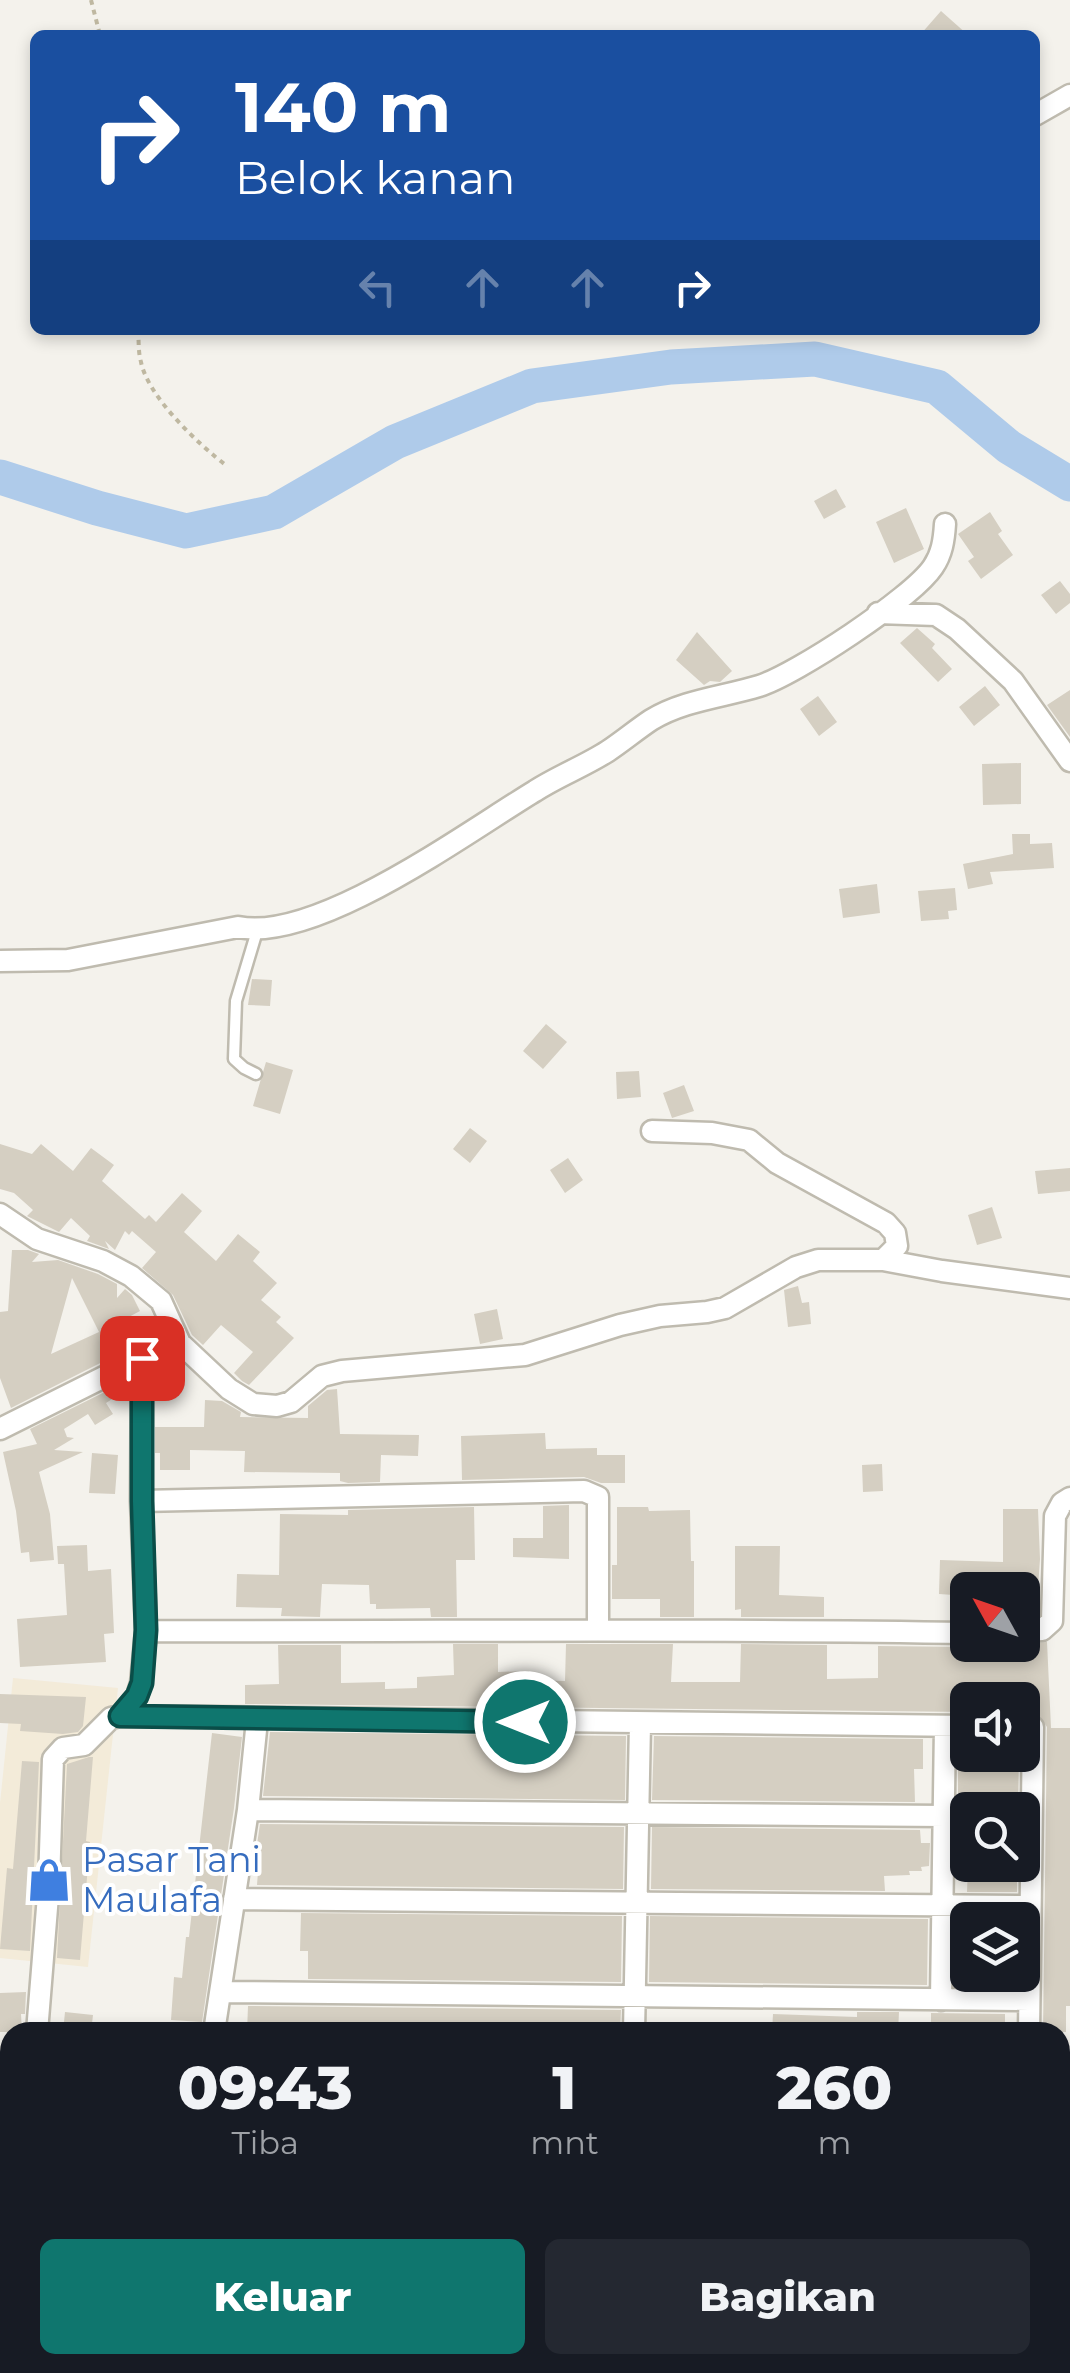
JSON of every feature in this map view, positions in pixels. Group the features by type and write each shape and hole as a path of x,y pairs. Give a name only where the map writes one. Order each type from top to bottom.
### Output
{"street":[{"path":"1040,112 1070,95"},
{"path":"0,960 68,960 238,926 257,931 294,923 357,897 446,850 654,718 681,706 781,678 928,574 942,550 945,524"},
{"path":"878,613 936,615 957,630 1013,681 1070,761"},
{"path":"652,1131 712,1133 749,1140 777,1164 886,1223 895,1233 897,1246 883,1260"},
{"path":"0,1214 36,1239 103,1261 132,1276 161,1301 180,1343 242,1399 262,1407 291,1402 322,1376 524,1355 620,1325 726,1308 806,1263 846,1258 883,1260 1070,1288"},
{"path":"0,1429 180,1343"},
{"path":"120,1716 137,1696 142,1683 146,1630 142,1358"},
{"path":"142,1501 584,1491 598,1497 598,1630"},
{"path":"1040,1630 1052,1621 1055,1516 1070,1498"},
{"path":"146,1630 950,1632"},
{"path":"38,2022 49,1883 53,1759 63,1748 84,1745 112,1718 950,1726"},
{"path":"216,2022 248,1810 257,1720"},
{"path":"634,2022 640,1723"},
{"path":"941,2000 945,1726"},
{"path":"248,1810 950,1820"},
{"path":"234,1899 950,1905"},
{"path":"221,1992 1028,2000"},
{"path":"1028,1992 1029,2022"}],"lane":[{"path":"256,1074 234,1058 236,1002 257,931"}],"path":[{"path":"91,0 99,30"},
{"path":"138,335 141,366 174,418 201,447 227,466"}],"shaded area":[{"name":"Pasar Tani Maulafa","path":"13,1678 118,1688 88,1967 0,1958 0,1803"}],"building":[{"path":"941,11 962,30 924,30"},
{"path":"836,489 846,507 824,519 814,501"},
{"path":"906,508 924,549 894,563 876,522"},
{"path":"990,512 1002,531 998,534 1013,555 981,579 968,561 974,557 958,534"},
{"path":"1060,581 1070,594 1070,603 1056,614 1041,595"},
{"path":"917,628 935,644 932,648 952,669 938,682 900,643"},
{"path":"697,632 732,671 720,682 704,685 676,660"},
{"path":"985,686 1000,705 974,726 959,707"},
{"path":"1070,690 1070,737 1047,705"},
{"path":"818,696 837,722 819,736 800,709"},
{"path":"1021,763 1021,804 983,805 982,764"},
{"path":"1012,834 1030,834 1030,844 1052,843 1054,868 990,872 993,884 968,889 963,864 1013,854"},
{"path":"877,884 880,913 843,918 839,889"},
{"path":"955,888 957,910 948,911 949,919 921,921 918,891"},
{"path":"252,979 272,980 270,1006 248,1005"},
{"path":"546,1024 567,1042 543,1069 523,1051"},
{"path":"266,1062 293,1070 280,1114 253,1106"},
{"path":"639,1071 641,1097 617,1099 616,1072"},
{"path":"684,1085 694,1111 672,1118 663,1093"},
{"path":"470,1128 487,1141 470,1163 453,1149"},
{"path":"0,1144 32,1154 41,1144 73,1171 91,1148 114,1165 102,1181 145,1219 149,1215 156,1222 182,1193 202,1211 184,1232 216,1261 238,1234 260,1252 253,1261 277,1283 261,1300 281,1317 276,1322 294,1338 249,1385 242,1381 234,1373 253,1352 221,1325 203,1345 192,1335 173,1295 142,1268 156,1252 132,1231 129,1235 125,1231 115,1250 105,1241 109,1249 87,1241 90,1236 71,1218 59,1232 27,1216 33,1210 14,1193 0,1189"},
{"path":"568,1158 583,1180 565,1193 550,1170"},
{"path":"1070,1168 1070,1191 1038,1194 1035,1171"},
{"path":"992,1207 1002,1238 977,1245 968,1215"},
{"path":"12,1250 28,1250 39,1254 32,1262 58,1260 117,1284 117,1298 125,1289 140,1311 125,1319 138,1344 11,1408 0,1378 0,1312 8,1311","holes":["72,1278 99,1332 51,1354"]},
{"path":"798,1286 802,1303 809,1302 811,1324 788,1327 784,1290"},
{"path":"497,1309 503,1339 480,1344 474,1314"},
{"path":"119,1385 123,1392 106,1403 113,1414 95,1425 88,1414 64,1429 67,1437 74,1438 54,1450 83,1452 39,1472 50,1514 54,1560 30,1562 29,1552 21,1553 3,1452 37,1444 30,1429"},
{"path":"337,1389 340,1434 419,1435 418,1456 381,1455 380,1482 348,1483 340,1481 340,1473 244,1472 245,1451 190,1450 190,1470 160,1470 160,1453 155,1453 155,1427 204,1427 205,1400 222,1401 241,1412 240,1417 308,1418 308,1406 327,1390"},
{"path":"545,1433 546,1449 597,1448 597,1455 625,1455 625,1483 601,1483 584,1477 462,1480 461,1436"},
{"path":"92,1453 118,1455 115,1494 89,1493"},
{"path":"882,1464 883,1491 863,1492 862,1465"},
{"path":"569,1505 569,1559 513,1557 513,1538 543,1538 543,1506"},
{"path":"474,1507 475,1560 456,1560 457,1617 431,1617 430,1608 376,1609 376,1604 370,1604 369,1585 322,1584 320,1617 281,1616 282,1608 236,1607 237,1574 279,1575 280,1514 348,1515 348,1510"},
{"path":"617,1507 690,1510 694,1617 660,1617 660,1599 612,1599 612,1565 617,1565"},
{"path":"1003,1509 1038,1509 1039,1572 950,1572 950,1595 939,1594 940,1560 1003,1562"},
{"path":"87,1545 88,1571 111,1569 114,1633 104,1634 106,1662 20,1667 17,1619 67,1615 64,1564 58,1564 57,1546"},
{"path":"735,1546 780,1546 779,1595 824,1597 824,1617 741,1617 741,1609 735,1610"},
{"path":"1040,1642 1047,1642 1051,1728 1070,1728 1070,2006 1066,2006 1066,2022 1043,2022 1047,1727 1040,1716 1040,1682 950,1682 950,1712 245,1704 245,1685 279,1684 278,1645 341,1645 341,1683 385,1682 385,1689 417,1688 417,1677 454,1675 453,1644 498,1644 498,1672 529,1671 530,1680 565,1681 566,1644 673,1644 671,1682 740,1682 741,1644 827,1645 827,1679 878,1678 878,1646 950,1647 950,1662 1040,1662"},
{"path":"0,1694 86,1697 83,1726 78,1732 63,1734 20,1731 21,1724 0,1723"},
{"path":"270,1732 626,1736 625,1800 263,1796"},
{"path":"212,1733 242,1737 234,1808 202,2022 171,2020 174,1977 182,1978 189,1937"},
{"path":"654,1736 923,1739 923,1769 914,1769 915,1802 652,1800"},
{"path":"93,1757 86,1841 90,1842 80,1960 57,1958 67,1764"},
{"path":"22,1761 39,1762 30,1951 0,1949 7,1868 13,1869"},
{"path":"958,1772 1019,1772 1018,1792 958,1792"},
{"path":"260,1824 624,1827 623,1889 257,1885 259,1858 255,1858"},
{"path":"652,1827 920,1830 921,1843 930,1843 929,1866 921,1867 922,1871 909,1871 910,1875 884,1876 885,1891 651,1889"},
{"path":"967,1882 1017,1882 1017,1892 967,1892"},
{"path":"301,1913 622,1916 621,1982 308,1979 308,1951 300,1951"},
{"path":"650,1916 928,1919 927,1985 649,1982"},
{"path":"26,1992 21,2022 0,2022 0,1993"},
{"path":"248,2006 621,2010 620,2022 247,2022"},
{"path":"65,2012 93,2015 92,2022 64,2022"},
{"path":"857,2012 899,2012 898,2022 773,2022 773,2014 857,2017"},
{"path":"931,2013 1005,2014 1005,2022 931,2022"}],"waterway":[{"path":"0,477 186,531 274,512 395,442 532,386 671,367 815,359 937,387 1009,447 1070,484"}],"place":[{"name":"Pasar Tani Maulafa","path":"49,1880"}],"route":[{"path":"142,1358 146,1630 142,1683 137,1696 120,1716 525,1722"}]}
